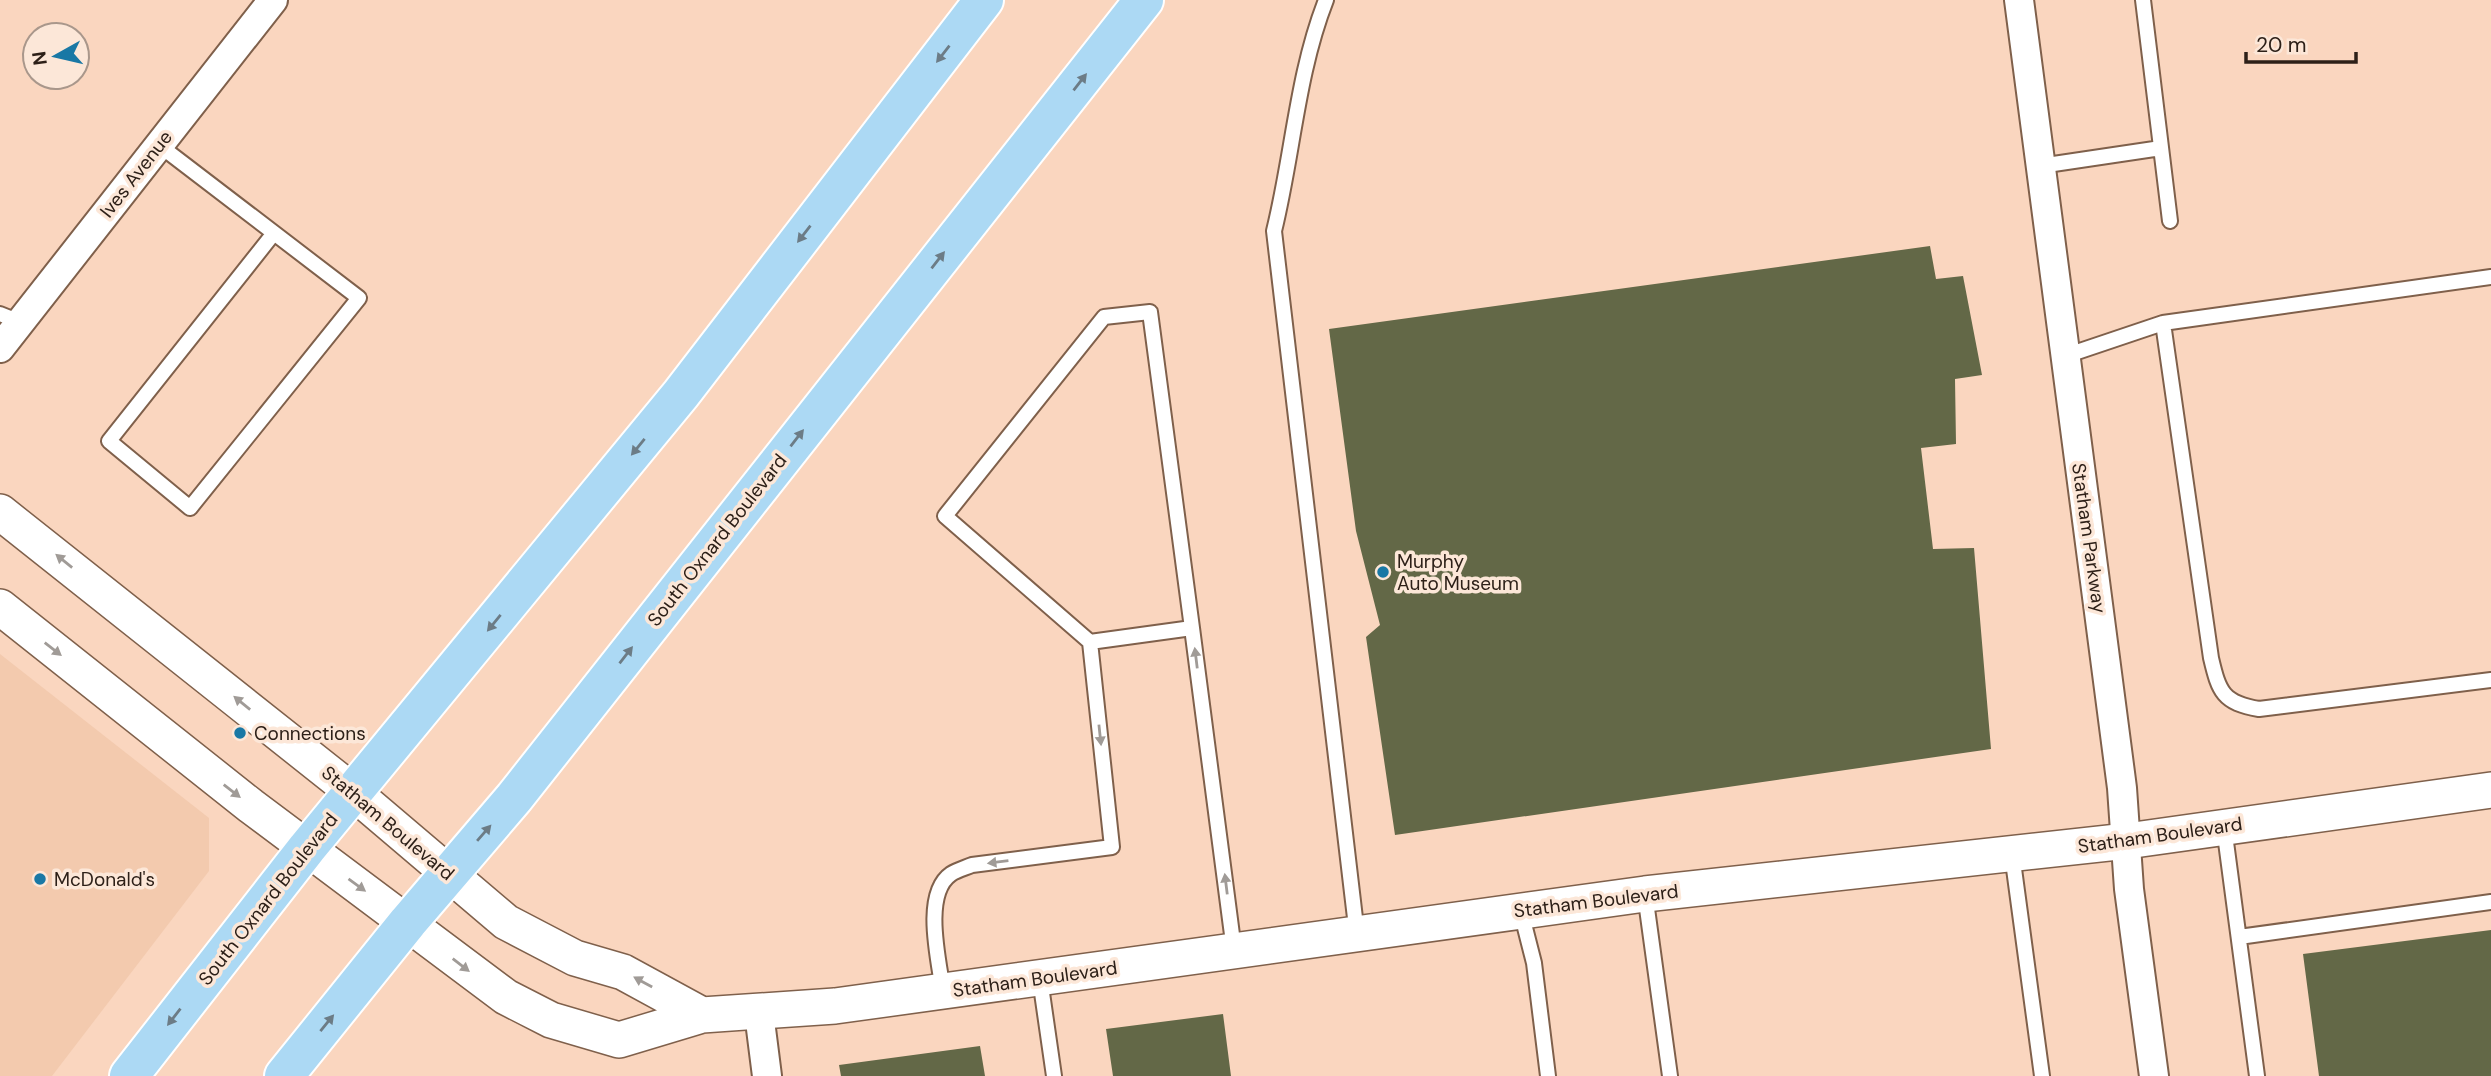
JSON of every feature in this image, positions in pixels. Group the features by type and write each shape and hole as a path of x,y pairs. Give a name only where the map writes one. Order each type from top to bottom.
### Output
{"main road":[{"name":"South Oxnard Boulevard","path":"129,1076 307,848 681,394 985,0"},
{"name":"South Oxnard Boulevard","path":"284,1076 408,922 514,798 1144,0"}],"street":[{"name":"Statham Parkway","path":"2019,0 2127,841 2129,889 2154,1076"},
{"name":"Ives Avenue","path":"0,348 10,318 159,145 265,3"},
{"name":"Statham Boulevard","path":"0,512 353,792 506,922 575,958 623,972 702,1015"},
{"name":"Statham Boulevard","path":"0,607 307,848 506,998 551,1020 619,1040 702,1015 759,1013 1040,979 1645,894 2127,841 2491,790"},
{"path":"759,1013 767,1076"}],"lane":[{"path":"1326,0 1310,42 1274,231 1357,934"},
{"path":"2143,0 2170,221"},
{"path":"159,145 359,298 190,508 109,441 274,233"},
{"path":"2040,166 2161,148"},
{"path":"2065,356 2163,323 2491,277"},
{"path":"943,991 934,916 938,890 950,874 972,865 1112,847 1090,642 946,516 1104,317 1150,312 1234,951"},
{"path":"2163,323 2211,658 2216,681 2226,698 2259,709 2491,680"},
{"path":"1090,642 1192,628"},
{"path":"2224,826 2257,1076"},
{"path":"2012,854 2042,1076"},
{"path":"1645,894 1670,1076"},
{"path":"2239,937 2491,902"},
{"path":"1520,911 1534,963 1548,1076"},
{"path":"1040,979 1054,1076"}],"shaded area":[{"path":"0,654 209,818 209,871 52,1076 0,1076"}],"building":[{"path":"1930,246 1936,279 1963,276 1982,375 1955,379 1956,444 1921,448 1933,549 1974,548 1991,749 1395,835 1366,637 1380,625 1356,531 1329,329"},
{"path":"2491,930 2491,1076 2319,1076 2303,954"},
{"path":"1223,1014 1231,1076 1113,1076 1106,1029"},
{"path":"980,1046 985,1076 841,1076 839,1065"}],"place":[{"name":"Murphy Auto Museum","path":"1383,572"},
{"name":"Connections","path":"240,733"},
{"name":"McDonald's","path":"40,879"}]}
